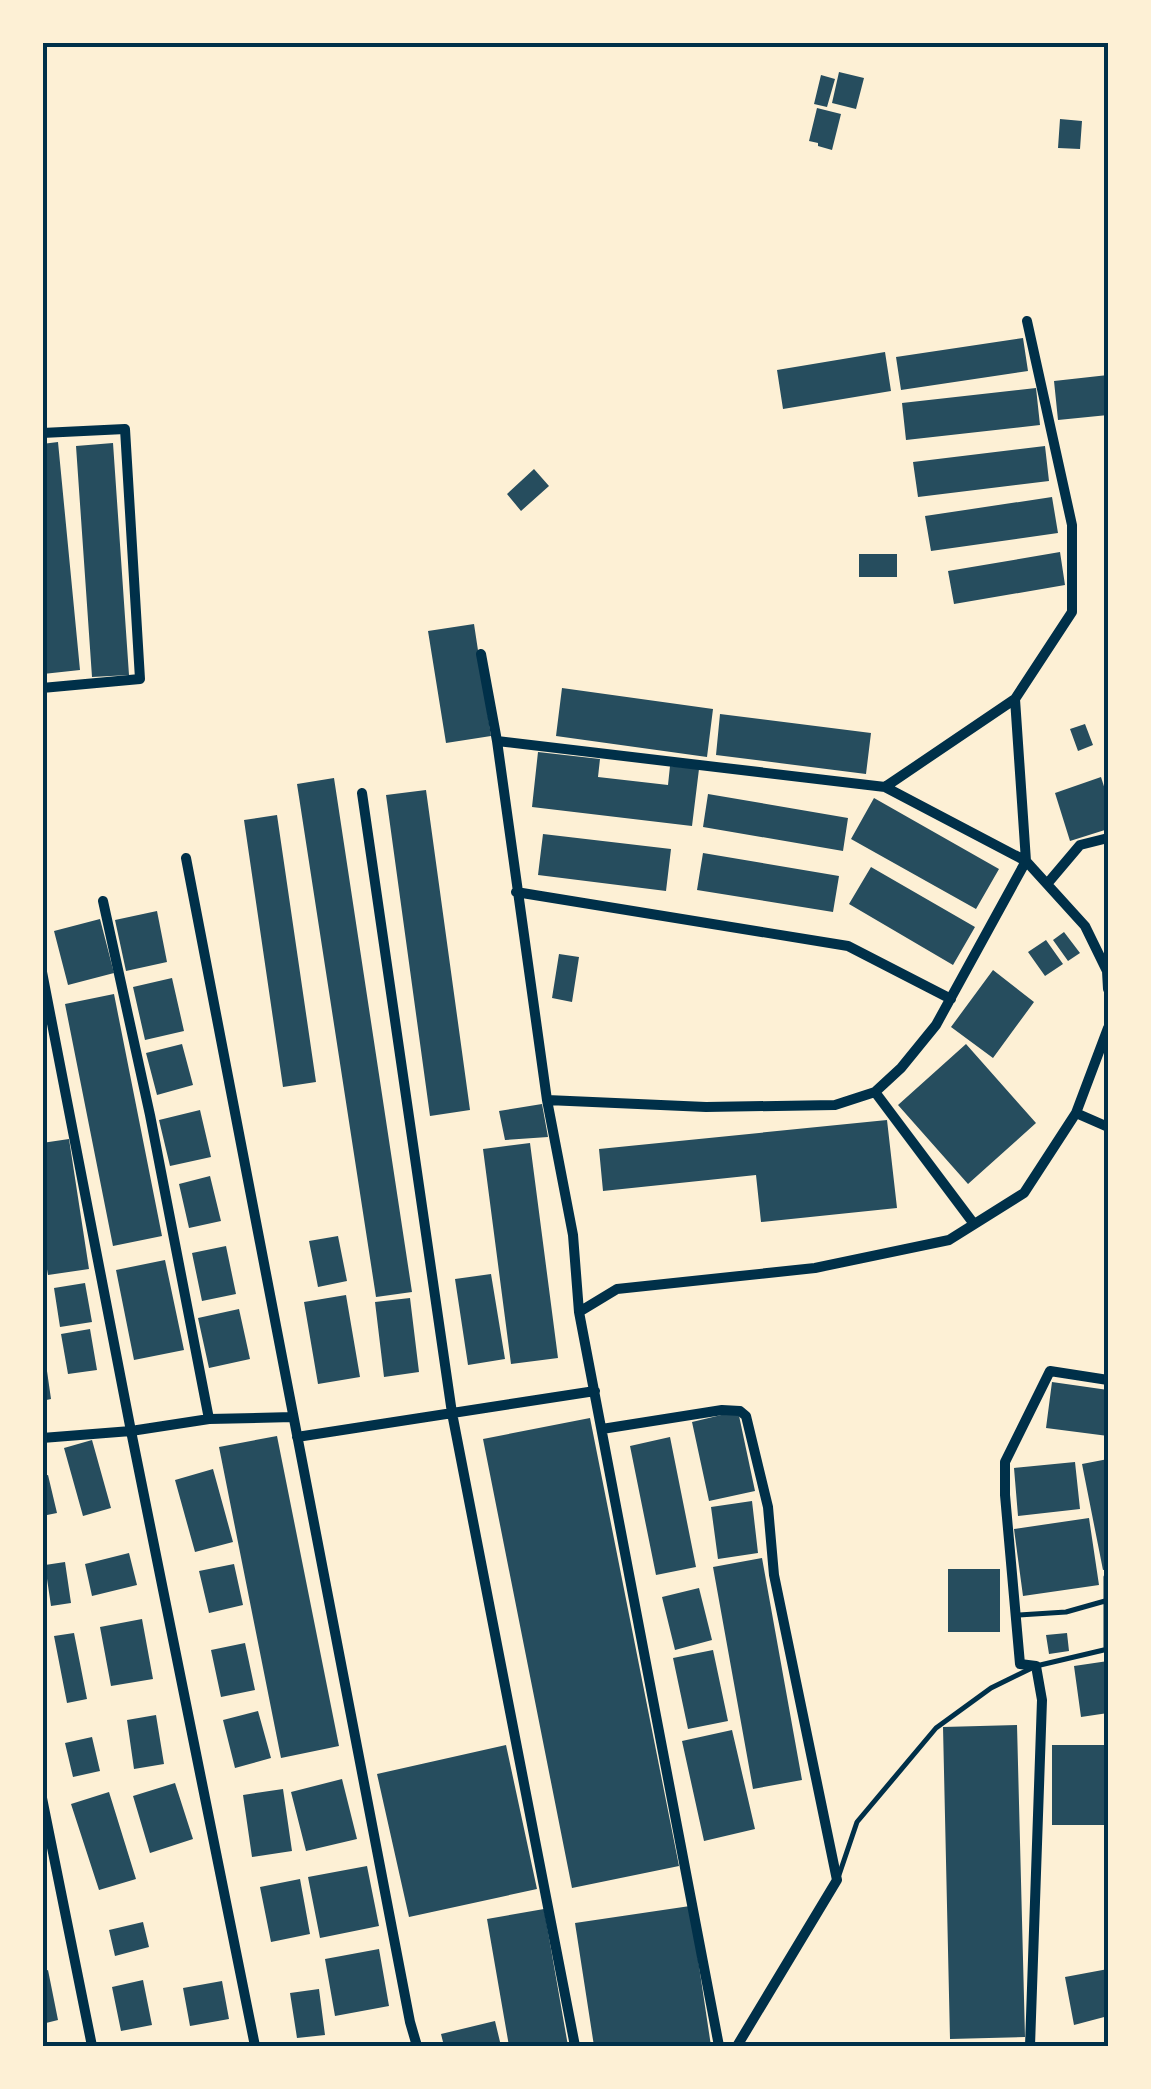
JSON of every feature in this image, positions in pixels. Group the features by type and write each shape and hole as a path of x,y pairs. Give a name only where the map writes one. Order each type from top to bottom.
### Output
{"street":[{"path":"885,786 1014,699 1072,612 1072,525 1027,321"},
{"path":"42,433 125,429 140,679 42,688"},
{"path":"482,654 547,1100 574,1235 580,1312 719,2046"},
{"path":"547,1100 706,1106 836,1105 875,1092 936,1025 1026,861 1014,699"},
{"path":"496,741 885,786 1026,861 1086,926 1107,971 1108,989"},
{"path":"362,793 452,1413 575,2046"},
{"path":"1047,884 1080,846 1108,838"},
{"path":"186,858 417,2046"},
{"path":"516,892 848,946 950,998"},
{"path":"104,901 209,1419"},
{"path":"42,972 255,2046"},
{"path":"580,1312 616,1289 816,1268 949,1240 1024,1193 1076,1113 1108,1028"},
{"path":"875,1092 974,1224"},
{"path":"1076,1113 1108,1127"},
{"path":"1030,2046 1042,1700 1036,1666 1020,1664 1005,1462 1050,1371 1108,1380"},
{"path":"297,1436 595,1391"},
{"path":"602,1429 722,1410 740,1411 746,1416 768,1508 774,1576 837,1880 736,2046"},
{"path":"42,1438 209,1419 293,1418"},
{"path":"42,1798 92,2046"}],"lane":[{"path":"837,1880 857,1822 936,1728 991,1688 1036,1666 1108,1649 1106,1577"},
{"path":"1016,1616 1066,1612 1105,1601"}],"building":[{"path":"839,72 864,78 856,109 832,103"},
{"path":"821,75 835,79 827,107 814,104"},
{"path":"817,108 841,114 832,150 809,141"},
{"path":"1060,119 1082,121 1080,149 1058,148"},
{"path":"1023,338 1028,371 901,390 896,357"},
{"path":"885,352 891,391 783,409 777,370"},
{"path":"1108,375 1108,415 1058,420 1054,381"},
{"path":"1036,388 1040,425 906,440 902,403"},
{"path":"58,442 80,670 43,674 42,444"},
{"path":"113,443 129,675 92,677 76,446"},
{"path":"1045,446 1049,481 918,497 913,462"},
{"path":"534,469 549,486 521,511 507,494"},
{"path":"1052,497 1058,533 931,551 925,516"},
{"path":"1060,552 1065,585 954,604 948,571"},
{"path":"859,554 897,554 897,577 859,577"},
{"path":"474,624 491,736 446,743 428,631"},
{"path":"562,688 713,709 707,757 556,736"},
{"path":"720,714 871,733 866,774 716,755"},
{"path":"1085,724 1093,745 1078,751 1070,729"},
{"path":"538,752 600,759 598,777 668,785 670,766 699,769 692,826 532,807"},
{"path":"1101,777 1108,799 1108,829 1070,841 1055,793"},
{"path":"334,778 412,1292 376,1297 297,784"},
{"path":"426,790 470,1110 430,1116 386,795"},
{"path":"708,794 848,818 843,851 703,827"},
{"path":"874,798 999,869 976,909 851,839"},
{"path":"277,815 316,1082 283,1087 244,820"},
{"path":"543,834 671,849 666,891 538,875"},
{"path":"703,853 839,876 833,912 697,890"},
{"path":"871,867 975,927 953,965 849,904"},
{"path":"157,911 167,962 126,971 115,920"},
{"path":"100,919 114,973 68,985 54,931"},
{"path":"1064,932 1080,953 1068,961 1053,940"},
{"path":"1046,940 1063,964 1045,976 1028,952"},
{"path":"559,954 579,957 572,1002 552,998"},
{"path":"993,970 1034,1002 993,1058 951,1027"},
{"path":"172,978 184,1031 145,1040 133,987"},
{"path":"114,994 162,1236 113,1246 65,1004"},
{"path":"182,1044 193,1085 157,1095 146,1053"},
{"path":"966,1044 1036,1123 968,1184 898,1105"},
{"path":"542,1104 548,1137 505,1140 499,1111"},
{"path":"200,1110 211,1157 170,1166 159,1120"},
{"path":"887,1120 897,1208 761,1222 756,1175 603,1191 599,1149"},
{"path":"69,1139 89,1269 48,1275 42,1240 42,1143"},
{"path":"530,1143 558,1358 511,1364 483,1149"},
{"path":"210,1176 221,1221 189,1228 179,1184"},
{"path":"338,1236 347,1281 318,1287 309,1241"},
{"path":"226,1246 236,1294 202,1301 192,1253"},
{"path":"165,1260 184,1350 134,1360 116,1270"},
{"path":"491,1274 505,1359 468,1365 455,1279"},
{"path":"85,1283 92,1322 60,1327 54,1288"},
{"path":"346,1295 360,1377 318,1384 304,1302"},
{"path":"410,1298 419,1372 384,1377 375,1302"},
{"path":"239,1309 250,1359 209,1368 198,1318"},
{"path":"90,1329 97,1370 68,1374 61,1334"},
{"path":"42,1357 51,1399 42,1401"},
{"path":"1052,1382 1108,1390 1108,1436 1046,1428"},
{"path":"738,1411 755,1491 709,1501 692,1422"},
{"path":"590,1418 679,1866 572,1888 483,1439"},
{"path":"277,1436 339,1746 281,1758 219,1447"},
{"path":"670,1437 696,1567 656,1575 630,1446"},
{"path":"92,1440 111,1508 83,1516 64,1448"},
{"path":"1108,1459 1108,1569 1103,1570 1082,1464"},
{"path":"1075,1462 1080,1509 1018,1516 1014,1468"},
{"path":"213,1469 233,1542 195,1552 175,1480"},
{"path":"48,1475 57,1513 42,1516 42,1476"},
{"path":"752,1501 758,1553 718,1559 711,1507"},
{"path":"1089,1518 1099,1585 1023,1596 1014,1529"},
{"path":"129,1553 137,1585 92,1596 85,1564"},
{"path":"762,1558 802,1780 753,1789 713,1567"},
{"path":"65,1562 71,1603 51,1606 45,1565"},
{"path":"234,1564 243,1605 209,1613 199,1571"},
{"path":"948,1569 1000,1569 1000,1632 948,1632"},
{"path":"699,1588 712,1640 675,1650 662,1597"},
{"path":"142,1619 153,1679 111,1686 100,1627"},
{"path":"74,1633 87,1699 67,1703 54,1636"},
{"path":"1067,1633 1069,1651 1049,1654 1046,1635"},
{"path":"245,1643 255,1690 221,1697 211,1650"},
{"path":"713,1650 728,1721 688,1729 673,1658"},
{"path":"1108,1661 1108,1713 1081,1717 1074,1666"},
{"path":"258,1711 271,1758 235,1768 223,1720"},
{"path":"156,1715 164,1764 134,1769 127,1720"},
{"path":"1017,1725 1025,2037 950,2039 943,1727"},
{"path":"732,1730 755,1829 704,1841 682,1741"},
{"path":"92,1737 100,1771 73,1777 65,1743"},
{"path":"506,1745 537,1889 409,1917 377,1774"},
{"path":"1052,1745 1108,1745 1108,1825 1052,1825"},
{"path":"342,1779 357,1839 306,1851 291,1792"},
{"path":"175,1783 193,1839 150,1853 133,1796"},
{"path":"283,1789 292,1851 252,1857 243,1795"},
{"path":"109,1792 136,1879 99,1890 71,1804"},
{"path":"367,1866 379,1926 320,1938 308,1877"},
{"path":"300,1879 310,1934 271,1942 260,1887"},
{"path":"690,1906 711,2046 594,2046 575,1923"},
{"path":"544,1909 568,2046 509,2046 487,1919"},
{"path":"143,1922 149,1947 115,1956 109,1930"},
{"path":"379,1949 389,2006 335,2016 325,1959"},
{"path":"1108,1969 1108,2016 1074,2025 1065,1977"},
{"path":"48,1970 58,2020 42,2024 42,1972"},
{"path":"143,1980 152,2025 121,2031 112,1987"},
{"path":"222,1981 229,2019 190,2026 183,1988"},
{"path":"319,1989 325,2035 297,2038 290,1993"},
{"path":"495,2021 501,2046 444,2046 441,2034"}]}
